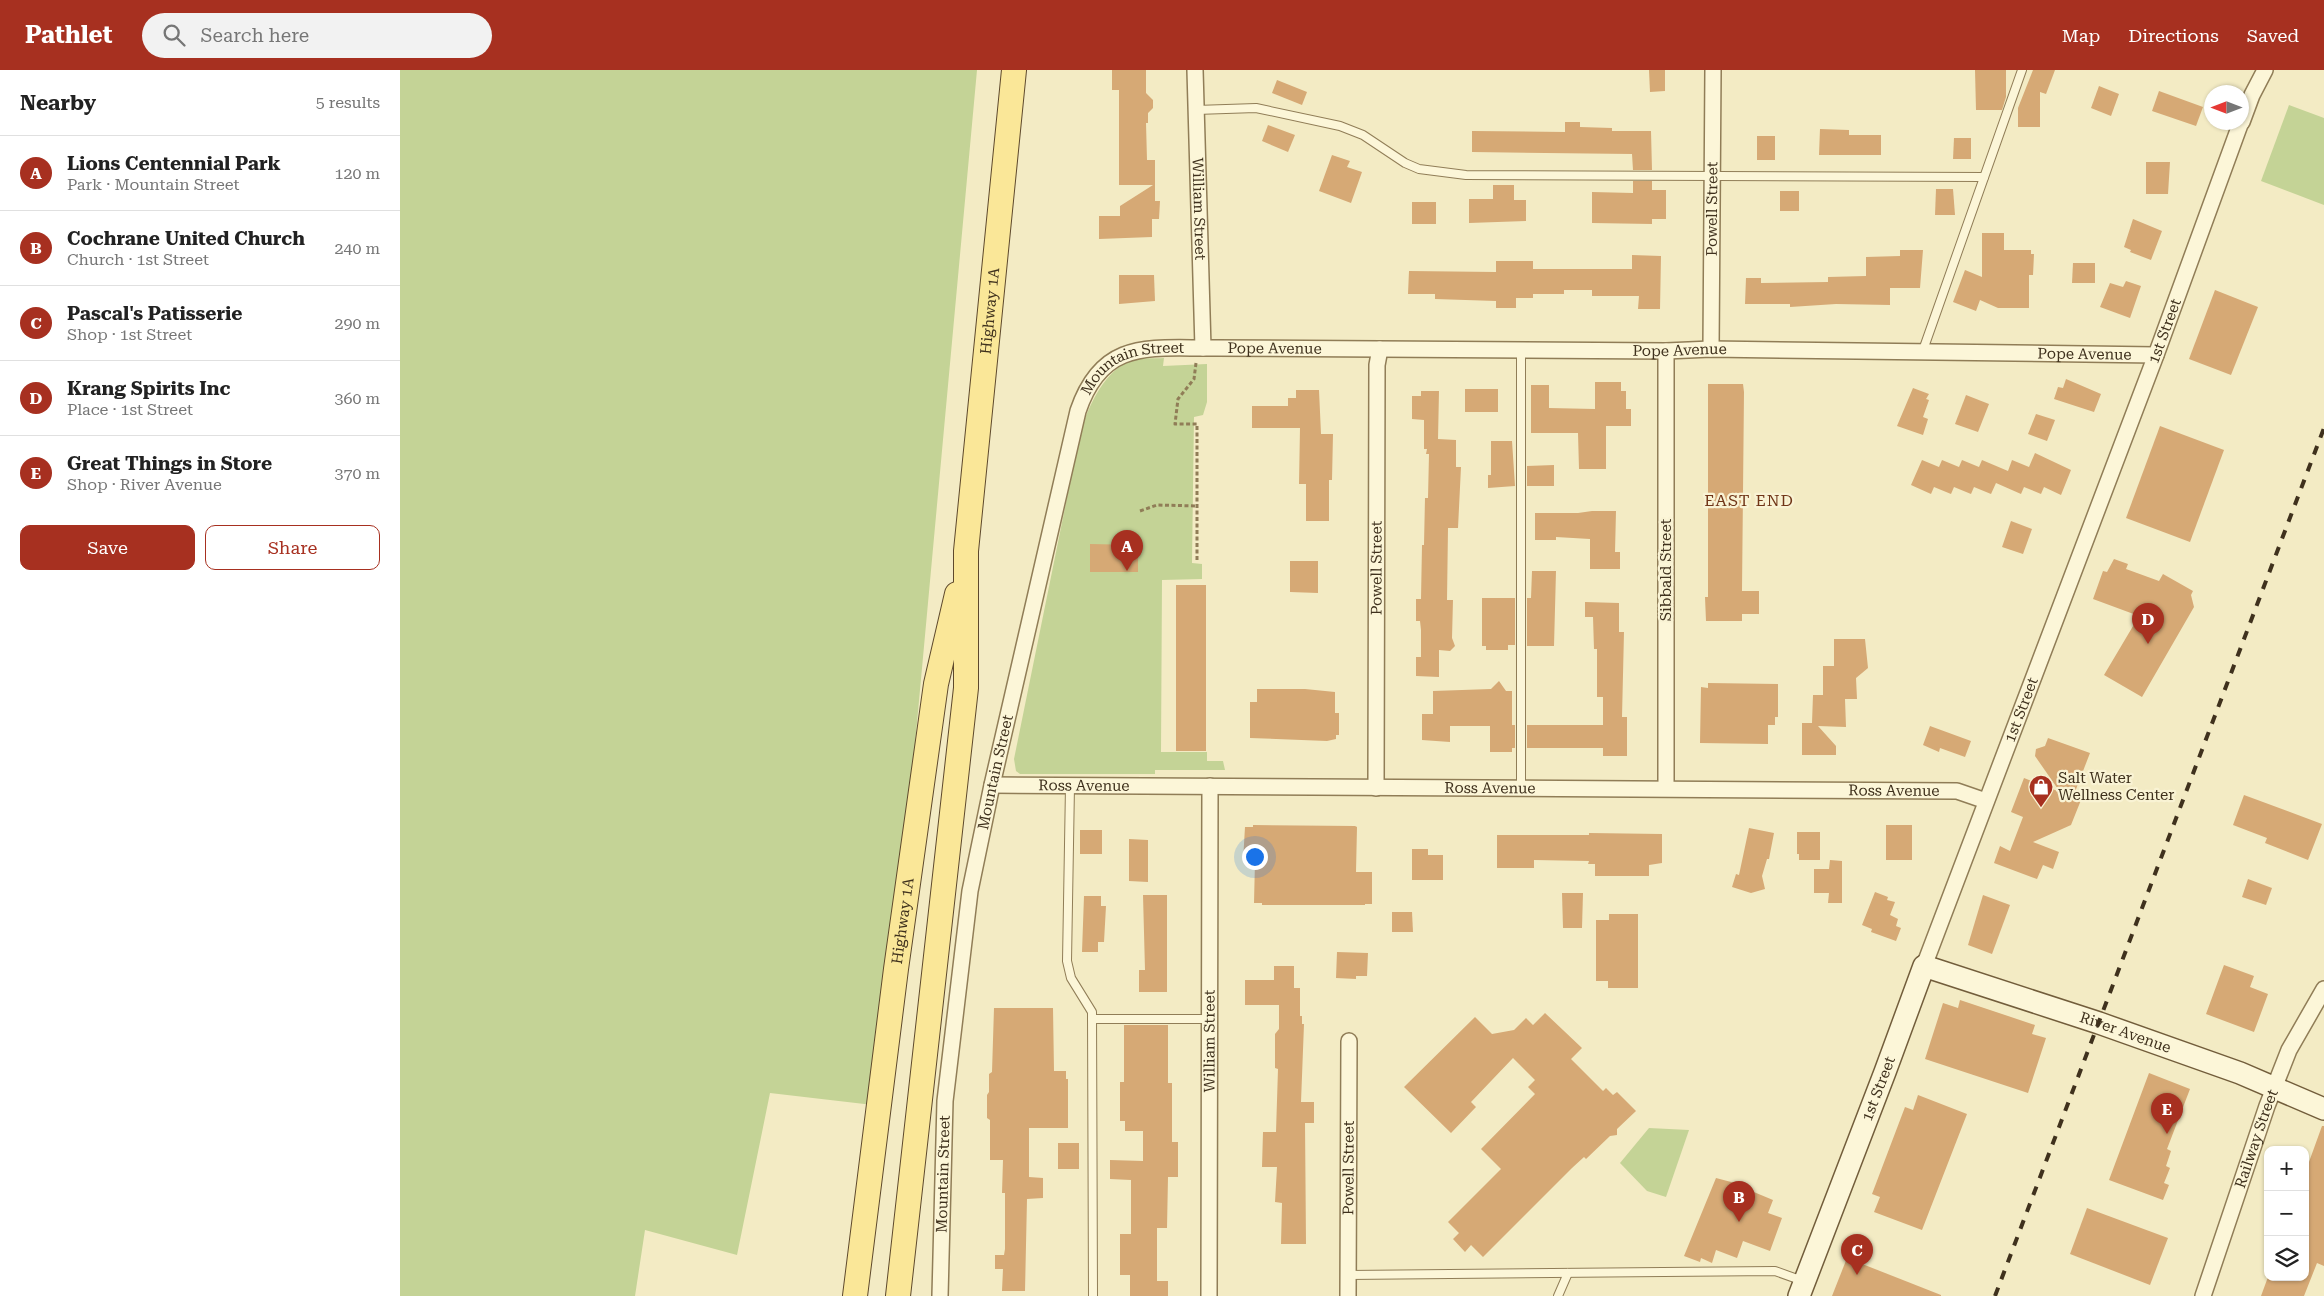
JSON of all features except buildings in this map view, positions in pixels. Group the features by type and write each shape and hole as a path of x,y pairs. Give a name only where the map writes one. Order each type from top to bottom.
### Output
{"main road":[{"name":"Highway 1A","path":"900,1296 966,688 966,551 1014,70"},
{"name":"Highway 1A","path":"856,1296 896,969 936,684 966,551"}],"street":[{"name":"William Street","path":"1195,70 1203,348"},
{"name":"Powell Street","path":"1711,349 1713,70"},
{"name":"1st Street","path":"2249,102 2265,70"},
{"name":"1st Street","path":"1802,1289 2156,355 2238,130"},
{"name":"Pope Avenue","path":"1203,348 1521,351 1666,351 1711,349 2156,355"},
{"name":"Mountain Street","path":"940,1296 943,1137 948,1067 970,891 992,785 1078,411 1085,392 1101,369 1129,352 1148,349 1203,348"},
{"name":"Powell Street","path":"1376,788 1377,375 1380,349"},
{"name":"Sibbald Street","path":"1666,351 1666,788"},
{"name":"Ross Avenue","path":"992,785 1957,791 1986,801"},
{"name":"William Street","path":"1209,1296 1210,786"},
{"name":"River Avenue","path":"1924,966 2099,1023 2276,1086 2324,1109"},
{"name":"Railway Street","path":"2203,1296 2267,1106 2289,1050 2324,989"},
{"name":"Powell Street","path":"1348,1296 1349,1041"}],"lane":[{"path":"1922,353 2022,70"},
{"path":"1196,110 1256,108 1340,126 1363,135 1419,170 1437,173 1466,175 1984,177"},
{"path":"1521,351 1521,788"},
{"path":"1070,786 1067,961 1071,978 1092,1012 1093,1296"},
{"path":"1092,1019 1209,1018"},
{"path":"1348,1275 1775,1271 1802,1289"},
{"path":"1558,1296 1568,1273"}],"path":[{"path":"1196,363 1194,379 1178,399 1175,424 1197,424 1197,562"},
{"path":"1140,510 1157,505 1197,506"}],"green space":[{"path":"400,70 977,70 913,766 873,1105 770,1093 737,1255 645,1230 635,1296 400,1296"},
{"path":"2289,105 2324,118 2324,205 2261,181"},
{"path":"1164,358 1163,366 1207,364 1207,402 1203,415 1194,417 1192,563 1202,564 1202,579 1162,580 1161,752 1207,752 1207,761 1223,761 1225,770 1155,770 1155,774 1020,774 1016,771 1014,759 1081,429 1100,388 1114,371 1133,360"},
{"path":"1649,1128 1689,1130 1666,1197 1647,1191 1620,1163"}],"railway":[{"path":"1995,1296 2324,428"}],"place":[{"name":"Lions Centennial Park","path":"1127,571"},
{"name":"Krang Spirits Inc","path":"2148,644"},
{"name":"Salt Water Wellness Center","path":"2041,808"},
{"name":"Great Things in Store","path":"2167,1134"},
{"name":"Cochrane United Church","path":"1739,1222"},
{"name":"Pascal's Patisserie","path":"1857,1275"}],"district":[{"name":"EAST END","path":"1749,500"}]}
